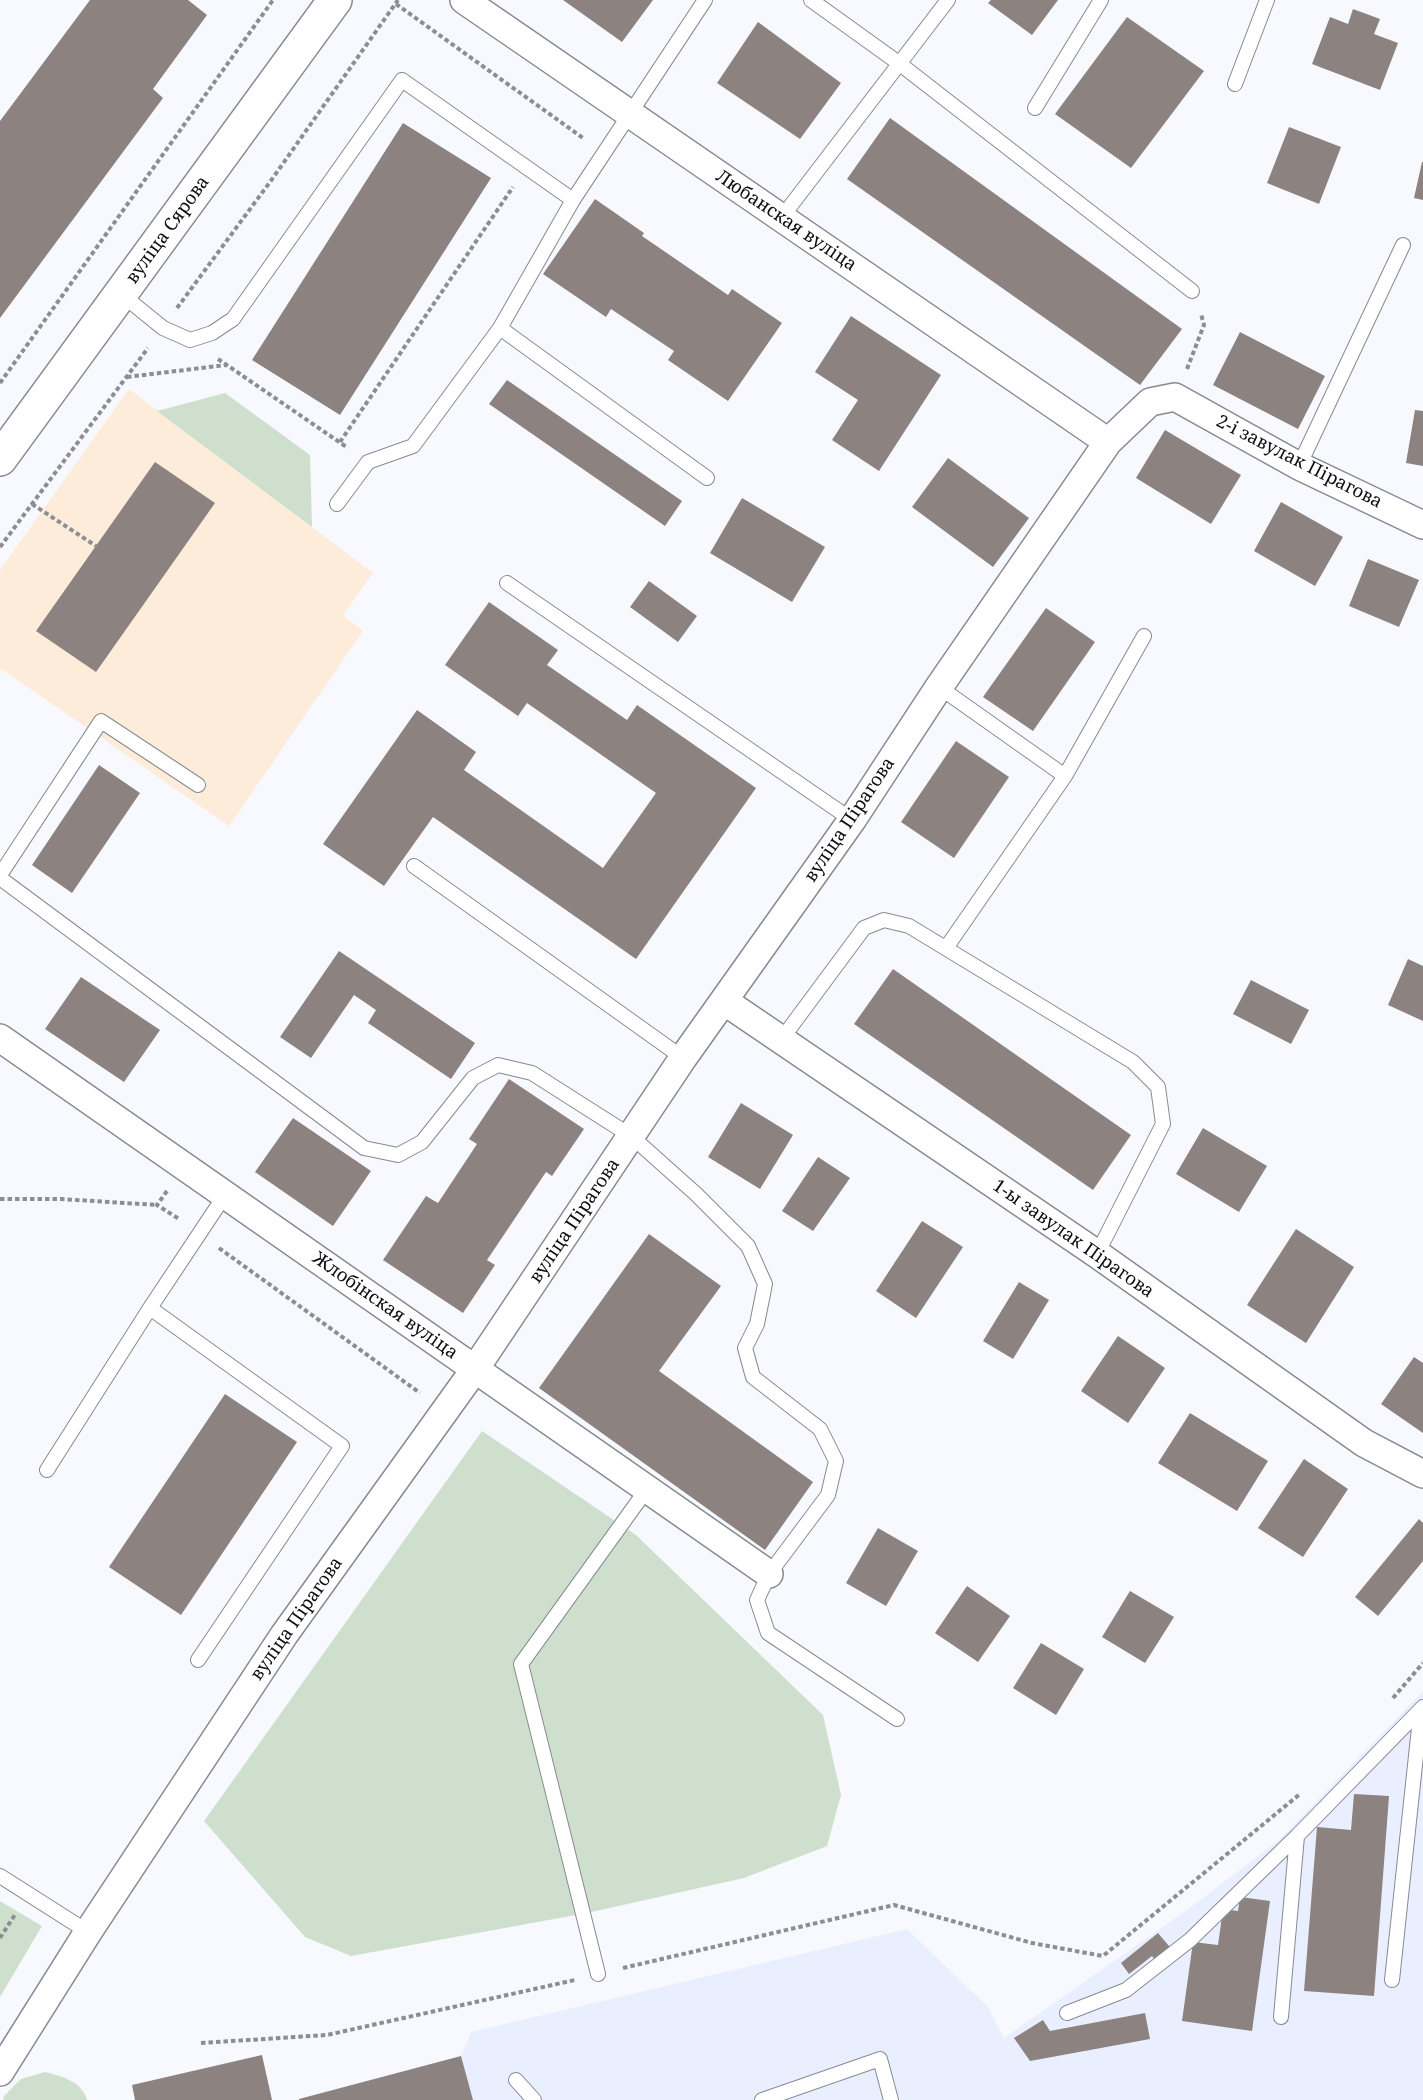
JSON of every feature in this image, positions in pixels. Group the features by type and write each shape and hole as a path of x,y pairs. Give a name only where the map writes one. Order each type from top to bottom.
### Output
{"street":[{"name":"вуліца Сярова","path":"0,459 335,0"},
{"name":"Любанская вуліца","path":"464,0 1108,442"},
{"name":"вуліца Пірагова","path":"0,2072 88,1932 284,1635 476,1369 683,1058 852,820 939,687 1108,442 1150,402 1175,397"},
{"name":"2-і завулак Пірагова","path":"1175,397 1299,466 1423,525"},
{"name":"1-ы завулак Пірагова","path":"724,1001 1097,1254 1364,1443 1423,1474"},
{"name":"Жлобінская вуліца","path":"0,1038 769,1574"}],"lane":[{"path":"337,504 368,462 413,446 500,328 573,200 705,0"},
{"path":"811,0 900,64 1192,291"},
{"path":"782,217 948,0"},
{"path":"1035,108 1101,0"},
{"path":"1234,84 1267,0"},
{"path":"121,294 163,328 190,340 212,333 233,319 402,80 573,200"},
{"path":"1299,466 1403,245"},
{"path":"500,328 707,478"},
{"path":"507,583 852,820"},
{"path":"946,948 1065,776 1144,636"},
{"path":"939,687 1065,776"},
{"path":"198,785 101,721 0,877 364,1148 398,1155 423,1142 473,1078 498,1065 532,1073 632,1136 696,1194 748,1246 765,1284 757,1324 745,1348 753,1377 820,1429 836,1461 828,1495 769,1574 757,1600 768,1633 897,1719"},
{"path":"414,866 683,1058"},
{"path":"781,1040 864,928 884,920 909,926 1133,1062 1158,1087 1163,1124 1097,1254"},
{"path":"47,1470 225,1195"},
{"path":"150,1308 342,1446 198,1660"},
{"path":"598,1974 521,1664 647,1489"},
{"path":"1067,2013 1126,1990 1190,1940 1297,1836 1422,1708"},
{"path":"1392,1980 1422,1708"},
{"path":"1281,2017 1297,1836"},
{"path":"0,1876 88,1932"},
{"path":"762,2100 880,2059 891,2100"},
{"path":"516,2080 534,2100"}],"path":[{"path":"0,383 273,0"},
{"path":"0,547 270,182 397,2 603,153"},
{"path":"340,442 526,167"},
{"path":"1175,397 1204,325 1192,291"},
{"path":"190,340 368,462"},
{"path":"126,378 227,365"},
{"path":"32,504 96,546"},
{"path":"157,1205 184,1166"},
{"path":"0,1199 61,1199 157,1205 445,1412"},
{"path":"1390,1701 1423,1663"},
{"path":"201,2043 327,2035 894,1905 1032,1943 1103,1956 1308,1786"}],"shaded area":[{"path":"129,389 373,573 343,615 363,631 229,826 0,668 0,570"},
{"path":"1423,1691 1423,2100 473,2100 461,2056 471,2032 907,1929 987,2006 1004,2038 1187,1910 1279,1840"}],"green space":[{"path":"225,393 310,455 312,527 157,411"},
{"path":"482,1431 636,1535 823,1715 841,1795 827,1846 744,1878 587,1913 351,1956 305,1937 204,1821"},
{"path":"0,1901 42,1926 0,1997"},
{"path":"45,2072 76,2084 81,2088 87,2100 3,2100 4,2096 21,2079"}],"building":[{"path":"90,0 188,0 207,15 153,89 163,98 0,318 0,121"},
{"path":"563,0 653,0 622,42"},
{"path":"991,0 1058,0 1032,35 988,3"},
{"path":"1353,9 1380,19 1374,34 1398,43 1380,90 1312,64 1330,17 1348,24"},
{"path":"1127,17 1204,71 1131,168 1055,114"},
{"path":"758,22 841,83 800,139 717,83"},
{"path":"890,118 1182,329 1140,385 847,179"},
{"path":"403,123 491,178 340,415 252,360"},
{"path":"1289,127 1341,147 1319,204 1267,183"},
{"path":"1423,162 1423,200 1414,198"},
{"path":"595,199 644,233 642,236 728,295 732,289 782,323 728,401 668,360 674,351 611,309 606,317 543,274"},
{"path":"851,316 941,375 879,471 832,440 858,400 815,372"},
{"path":"1240,332 1325,376 1298,429 1213,385"},
{"path":"507,380 682,501 665,526 489,404"},
{"path":"1415,410 1423,411 1423,466 1406,463"},
{"path":"1165,430 1241,475 1211,524 1136,478"},
{"path":"948,458 1029,518 993,567 912,507"},
{"path":"155,462 215,503 96,672 36,631"},
{"path":"742,498 825,547 792,602 710,553"},
{"path":"1281,502 1343,537 1315,586 1254,551"},
{"path":"1368,559 1419,580 1399,627 1349,606"},
{"path":"649,581 697,616 678,642 630,607"},
{"path":"489,602 558,650 547,665 627,720 637,705 756,788 636,959 433,817 384,886 323,844 417,710 476,752 464,770 603,868 656,793 527,703 518,716 445,665"},
{"path":"1046,608 1095,642 1033,731 983,697"},
{"path":"956,741 1009,777 954,858 901,822"},
{"path":"99,765 140,793 72,893 32,865"},
{"path":"339,951 475,1043 451,1079 368,1023 376,1010 354,995 311,1058 280,1037"},
{"path":"1408,959 1423,966 1423,1021 1388,1005"},
{"path":"893,969 1131,1135 1093,1190 854,1024"},
{"path":"81,977 160,1030 124,1082 45,1029"},
{"path":"1251,980 1309,1010 1291,1044 1233,1014"},
{"path":"509,1079 584,1129 552,1176 546,1172 487,1260 495,1265 463,1313 383,1260 426,1196 438,1203 477,1144 469,1139"},
{"path":"741,1103 793,1135 760,1189 708,1157"},
{"path":"293,1118 371,1171 333,1226 255,1172"},
{"path":"1203,1128 1267,1166 1239,1212 1176,1174"},
{"path":"818,1157 850,1178 813,1231 782,1211"},
{"path":"922,1221 963,1247 916,1318 876,1291"},
{"path":"1296,1229 1354,1267 1306,1343 1247,1305"},
{"path":"649,1234 721,1286 659,1371 813,1482 765,1550 539,1388"},
{"path":"1019,1282 1049,1300 1013,1359 983,1341"},
{"path":"1118,1336 1165,1368 1128,1423 1081,1391"},
{"path":"1414,1357 1423,1363 1423,1433 1381,1404"},
{"path":"225,1394 297,1442 181,1615 109,1567"},
{"path":"1190,1413 1268,1461 1237,1511 1158,1463"},
{"path":"1304,1459 1348,1489 1303,1557 1258,1528"},
{"path":"1419,1519 1423,1523 1423,1561 1378,1616 1355,1597"},
{"path":"878,1528 918,1551 886,1606 846,1583"},
{"path":"967,1586 1010,1616 978,1662 935,1633"},
{"path":"1130,1591 1174,1617 1145,1663 1102,1637"},
{"path":"1041,1643 1084,1669 1056,1715 1013,1688"},
{"path":"1354,1794 1389,1796 1374,1996 1304,1991 1317,1827 1351,1830"},
{"path":"1240,1897 1270,1901 1252,2031 1182,2021 1193,1942 1218,1945 1223,1909 1238,1911"},
{"path":"1158,1933 1174,1952 1158,1964 1152,1956 1129,1974 1121,1963"},
{"path":"1145,2013 1150,2039 1030,2061 1014,2038 1043,2020 1050,2031"},
{"path":"262,2055 272,2100 135,2100 132,2085"},
{"path":"461,2056 473,2100 299,2100 299,2099"}]}
